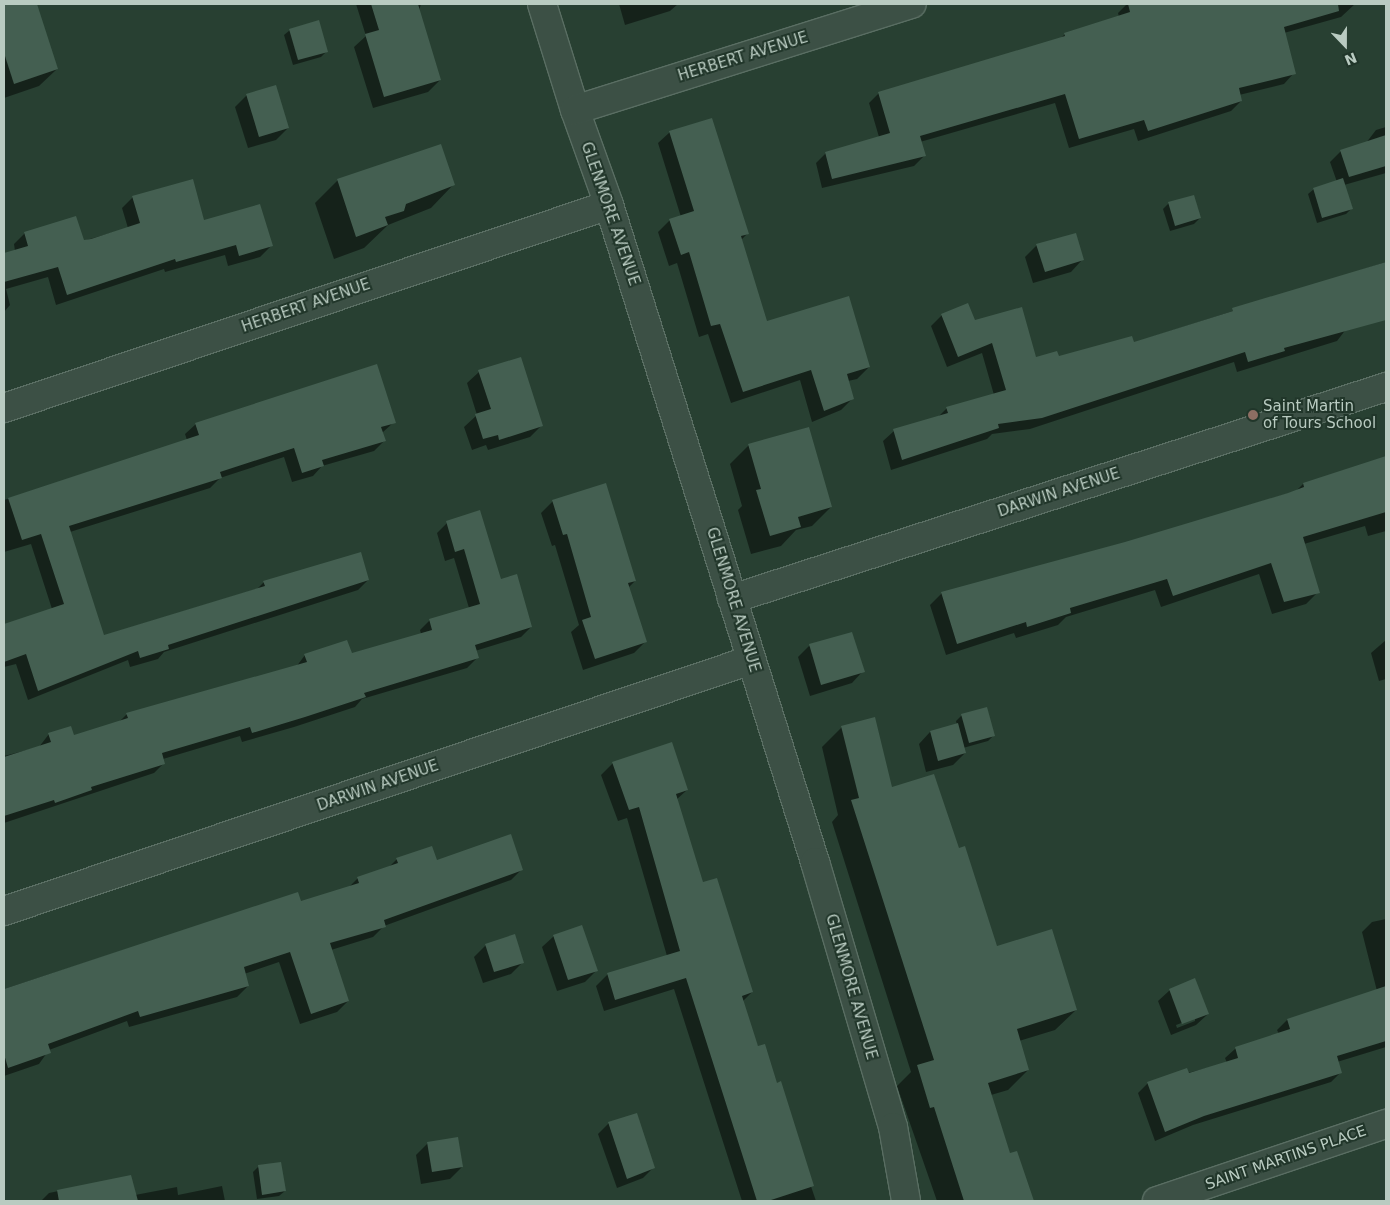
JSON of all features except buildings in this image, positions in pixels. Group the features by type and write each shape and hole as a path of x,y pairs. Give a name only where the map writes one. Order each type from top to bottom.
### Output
{"street":[{"name":"GLENMORE AVENUE","path":"542,4 575,110 609,205 751,660 892,1127 906,1201"},
{"name":"HERBERT AVENUE","path":"575,110 912,4"},
{"name":"HERBERT AVENUE","path":"4,408 609,205"},
{"name":"DARWIN AVENUE","path":"732,599 1386,387"},
{"name":"DARWIN AVENUE","path":"4,911 751,660"},
{"name":"SAINT MARTINS PLACE","path":"1158,1201 1386,1124"}],"place":[{"name":"Saint Martin of Tours School","path":"1253,415"}]}
